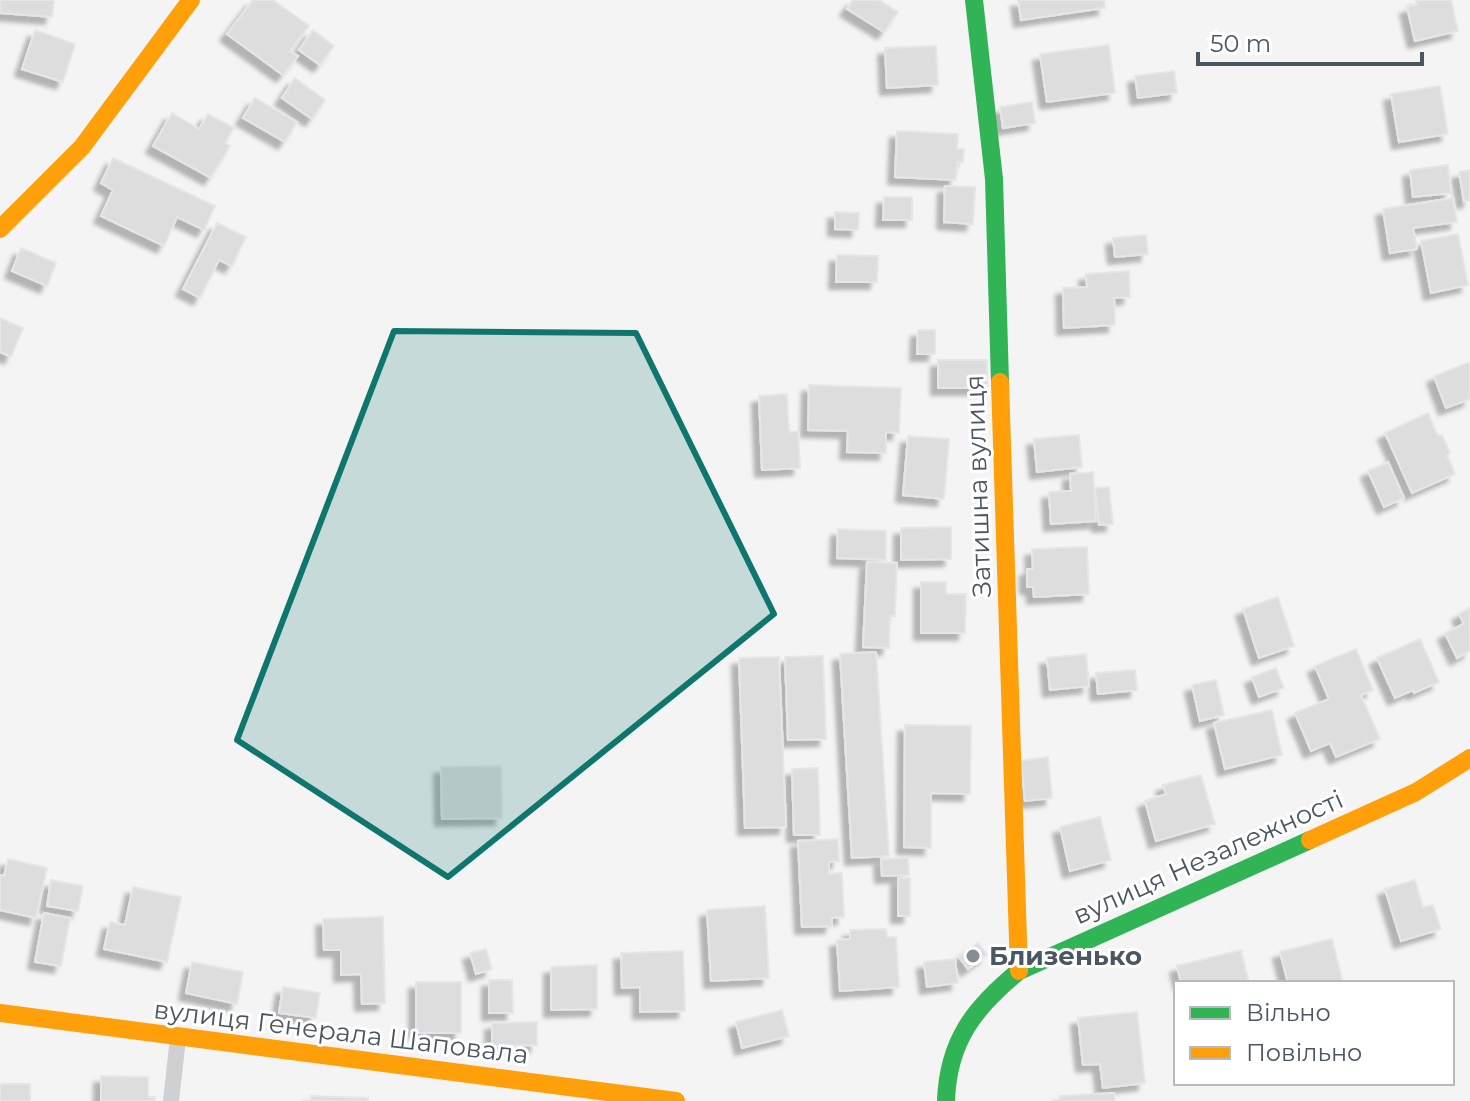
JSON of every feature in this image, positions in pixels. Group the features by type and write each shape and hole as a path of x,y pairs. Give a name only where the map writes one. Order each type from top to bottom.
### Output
{"street":[{"path":"0,229 82,147 191,0"},
{"name":"Затишна вулиця","path":"974,0 994,179 1019,971"},
{"name":"вулиця Незалежності","path":"946,1101 952,1051 962,1029 997,988 1019,971 1416,792 1470,758"},
{"name":"вулиця Генерала Шаповала","path":"0,1013 676,1101"}],"lane":[{"path":"171,1101 178,1037"}],"highlighted area":[{"path":"394,331 636,333 774,614 448,877 237,740"}],"building":[{"path":"0,0 54,0 52,17 0,13"},
{"path":"253,0 273,0 309,26 290,51 298,56 283,75 227,34"},
{"path":"853,0 879,0 898,12 884,32 847,9"},
{"path":"1018,0 1104,0 1105,8 1021,20"},
{"path":"1416,0 1451,0 1458,31 1415,41 1407,7 1417,5"},
{"path":"35,30 75,44 63,82 22,69"},
{"path":"313,30 334,46 320,65 299,50"},
{"path":"1109,45 1115,93 1047,102 1040,54"},
{"path":"936,46 938,85 887,88 885,48"},
{"path":"1174,71 1177,93 1138,98 1135,76"},
{"path":"295,78 325,100 312,119 282,98"},
{"path":"1440,86 1448,134 1399,142 1391,94"},
{"path":"255,98 297,122 285,142 243,118"},
{"path":"1032,102 1035,123 1003,128 1000,107"},
{"path":"172,113 199,129 208,114 234,128 225,143 230,146 211,178 153,146"},
{"path":"897,131 958,134 957,149 964,149 963,162 957,162 956,180 895,177"},
{"path":"113,158 215,206 204,230 177,217 164,246 101,216 113,190 101,183"},
{"path":"1448,165 1451,193 1413,197 1410,170"},
{"path":"1470,170 1470,200 1464,201 1459,172"},
{"path":"945,186 975,187 973,224 944,222"},
{"path":"884,197 912,197 912,220 883,220"},
{"path":"1453,198 1457,222 1413,228 1417,249 1390,253 1383,209"},
{"path":"835,212 859,213 858,230 835,229"},
{"path":"217,223 246,237 232,266 219,260 200,298 183,289"},
{"path":"1458,234 1468,285 1431,293 1421,241"},
{"path":"1146,235 1148,254 1115,257 1113,238"},
{"path":"21,248 56,263 47,286 12,271"},
{"path":"837,255 878,256 877,282 836,282"},
{"path":"1129,271 1130,297 1114,298 1115,325 1064,328 1063,288 1087,287 1086,274"},
{"path":"0,318 23,328 11,357 0,352"},
{"path":"918,330 935,330 935,354 917,354"},
{"path":"938,360 987,360 987,388 938,388"},
{"path":"1470,362 1470,399 1446,408 1434,376"},
{"path":"809,385 901,388 899,433 886,432 886,453 847,452 848,431 808,430"},
{"path":"787,394 789,432 798,431 800,468 762,470 759,396"},
{"path":"1428,413 1450,453 1447,455 1455,474 1412,493 1385,433"},
{"path":"1079,435 1082,467 1037,472 1034,439"},
{"path":"908,436 949,439 944,499 903,495"},
{"path":"1388,462 1404,498 1384,507 1368,471"},
{"path":"1093,472 1096,521 1051,524 1049,492 1071,491 1070,474"},
{"path":"1109,487 1113,524 1099,525 1095,488"},
{"path":"951,527 951,559 901,560 901,528"},
{"path":"838,529 886,531 886,560 837,558"},
{"path":"1087,547 1089,594 1034,597 1033,587 1027,587 1027,569 1033,569 1032,549"},
{"path":"867,562 897,563 895,616 890,616 889,648 863,647"},
{"path":"921,582 946,582 946,594 966,594 965,633 921,633"},
{"path":"1278,597 1294,646 1259,658 1243,609"},
{"path":"1470,608 1470,651 1457,658 1445,633 1464,624 1459,614"},
{"path":"1420,639 1439,682 1395,698 1377,658"},
{"path":"1356,649 1373,690 1361,695 1380,739 1336,757 1330,743 1311,751 1295,713 1329,699 1315,666"},
{"path":"876,652 889,856 852,858 840,654"},
{"path":"1086,654 1089,686 1050,690 1047,658"},
{"path":"823,656 826,739 788,740 785,657"},
{"path":"779,657 786,827 745,828 739,658"},
{"path":"1276,668 1284,688 1259,697 1252,677"},
{"path":"1135,670 1137,690 1098,694 1096,673"},
{"path":"1216,680 1224,715 1200,721 1192,685"},
{"path":"1272,710 1282,755 1225,769 1214,723"},
{"path":"905,725 971,726 970,794 931,793 931,848 904,847"},
{"path":"1048,757 1052,798 1025,801 1021,761"},
{"path":"501,766 502,818 442,819 441,767"},
{"path":"818,768 820,835 794,835 792,769"},
{"path":"1201,775 1215,824 1156,841 1145,801 1166,794 1163,785"},
{"path":"1100,817 1111,860 1070,871 1060,827"},
{"path":"838,839 839,861 829,862 829,874 842,873 844,917 832,918 832,926 802,927 798,841"},
{"path":"908,858 909,875 882,876 881,859"},
{"path":"8,859 47,868 36,918 0,910 0,875 4,876"},
{"path":"898,878 910,878 910,916 898,916"},
{"path":"51,880 83,886 78,911 47,906"},
{"path":"1415,880 1423,907 1433,905 1441,929 1401,941 1385,889"},
{"path":"133,887 181,897 167,962 104,949 110,922 125,925"},
{"path":"765,906 769,978 711,981 707,910"},
{"path":"44,913 70,918 61,966 35,962"},
{"path":"383,917 385,1003 362,1004 361,974 341,975 341,950 324,950 323,919"},
{"path":"886,929 887,937 896,937 899,987 840,991 837,940 850,939 850,930"},
{"path":"1332,939 1342,981 1287,981 1280,952"},
{"path":"978,943 987,955 968,969 959,957"},
{"path":"486,949 492,969 476,974 470,953"},
{"path":"1241,950 1249,981 1181,981 1177,966"},
{"path":"683,951 685,1011 640,1012 640,987 622,988 621,953"},
{"path":"955,959 958,983 927,987 924,962"},
{"path":"192,962 243,972 237,1004 186,993"},
{"path":"597,965 597,1009 551,1010 551,967"},
{"path":"489,980 512,980 513,1013 489,1013"},
{"path":"416,982 461,982 461,1033 416,1033"},
{"path":"283,987 320,993 316,1018 279,1013"},
{"path":"782,1010 789,1036 742,1048 736,1022"},
{"path":"1137,1012 1145,1083 1103,1088 1100,1064 1083,1065 1078,1018"},
{"path":"537,1022 537,1045 492,1046 492,1023"},
{"path":"101,1076 148,1077 148,1097 155,1097 155,1101 101,1101"},
{"path":"0,1084 30,1084 30,1101 0,1101"},
{"path":"1114,1093 1115,1101 1060,1101 1060,1096"},
{"path":"311,1096 368,1098 368,1101 311,1101"}],"traffic: fast":[{"path":"974,0 994,179 1000,382"},
{"path":"946,1101 952,1061 966,1027 989,998 1019,971 1310,840"}],"traffic: slow":[{"path":"0,229 82,147 191,0"},
{"path":"1000,382 1019,971"},
{"path":"1310,840 1416,792 1470,758"},
{"path":"0,1013 676,1101"}],"place":[{"name":"Близенько","path":"973,956"}]}
